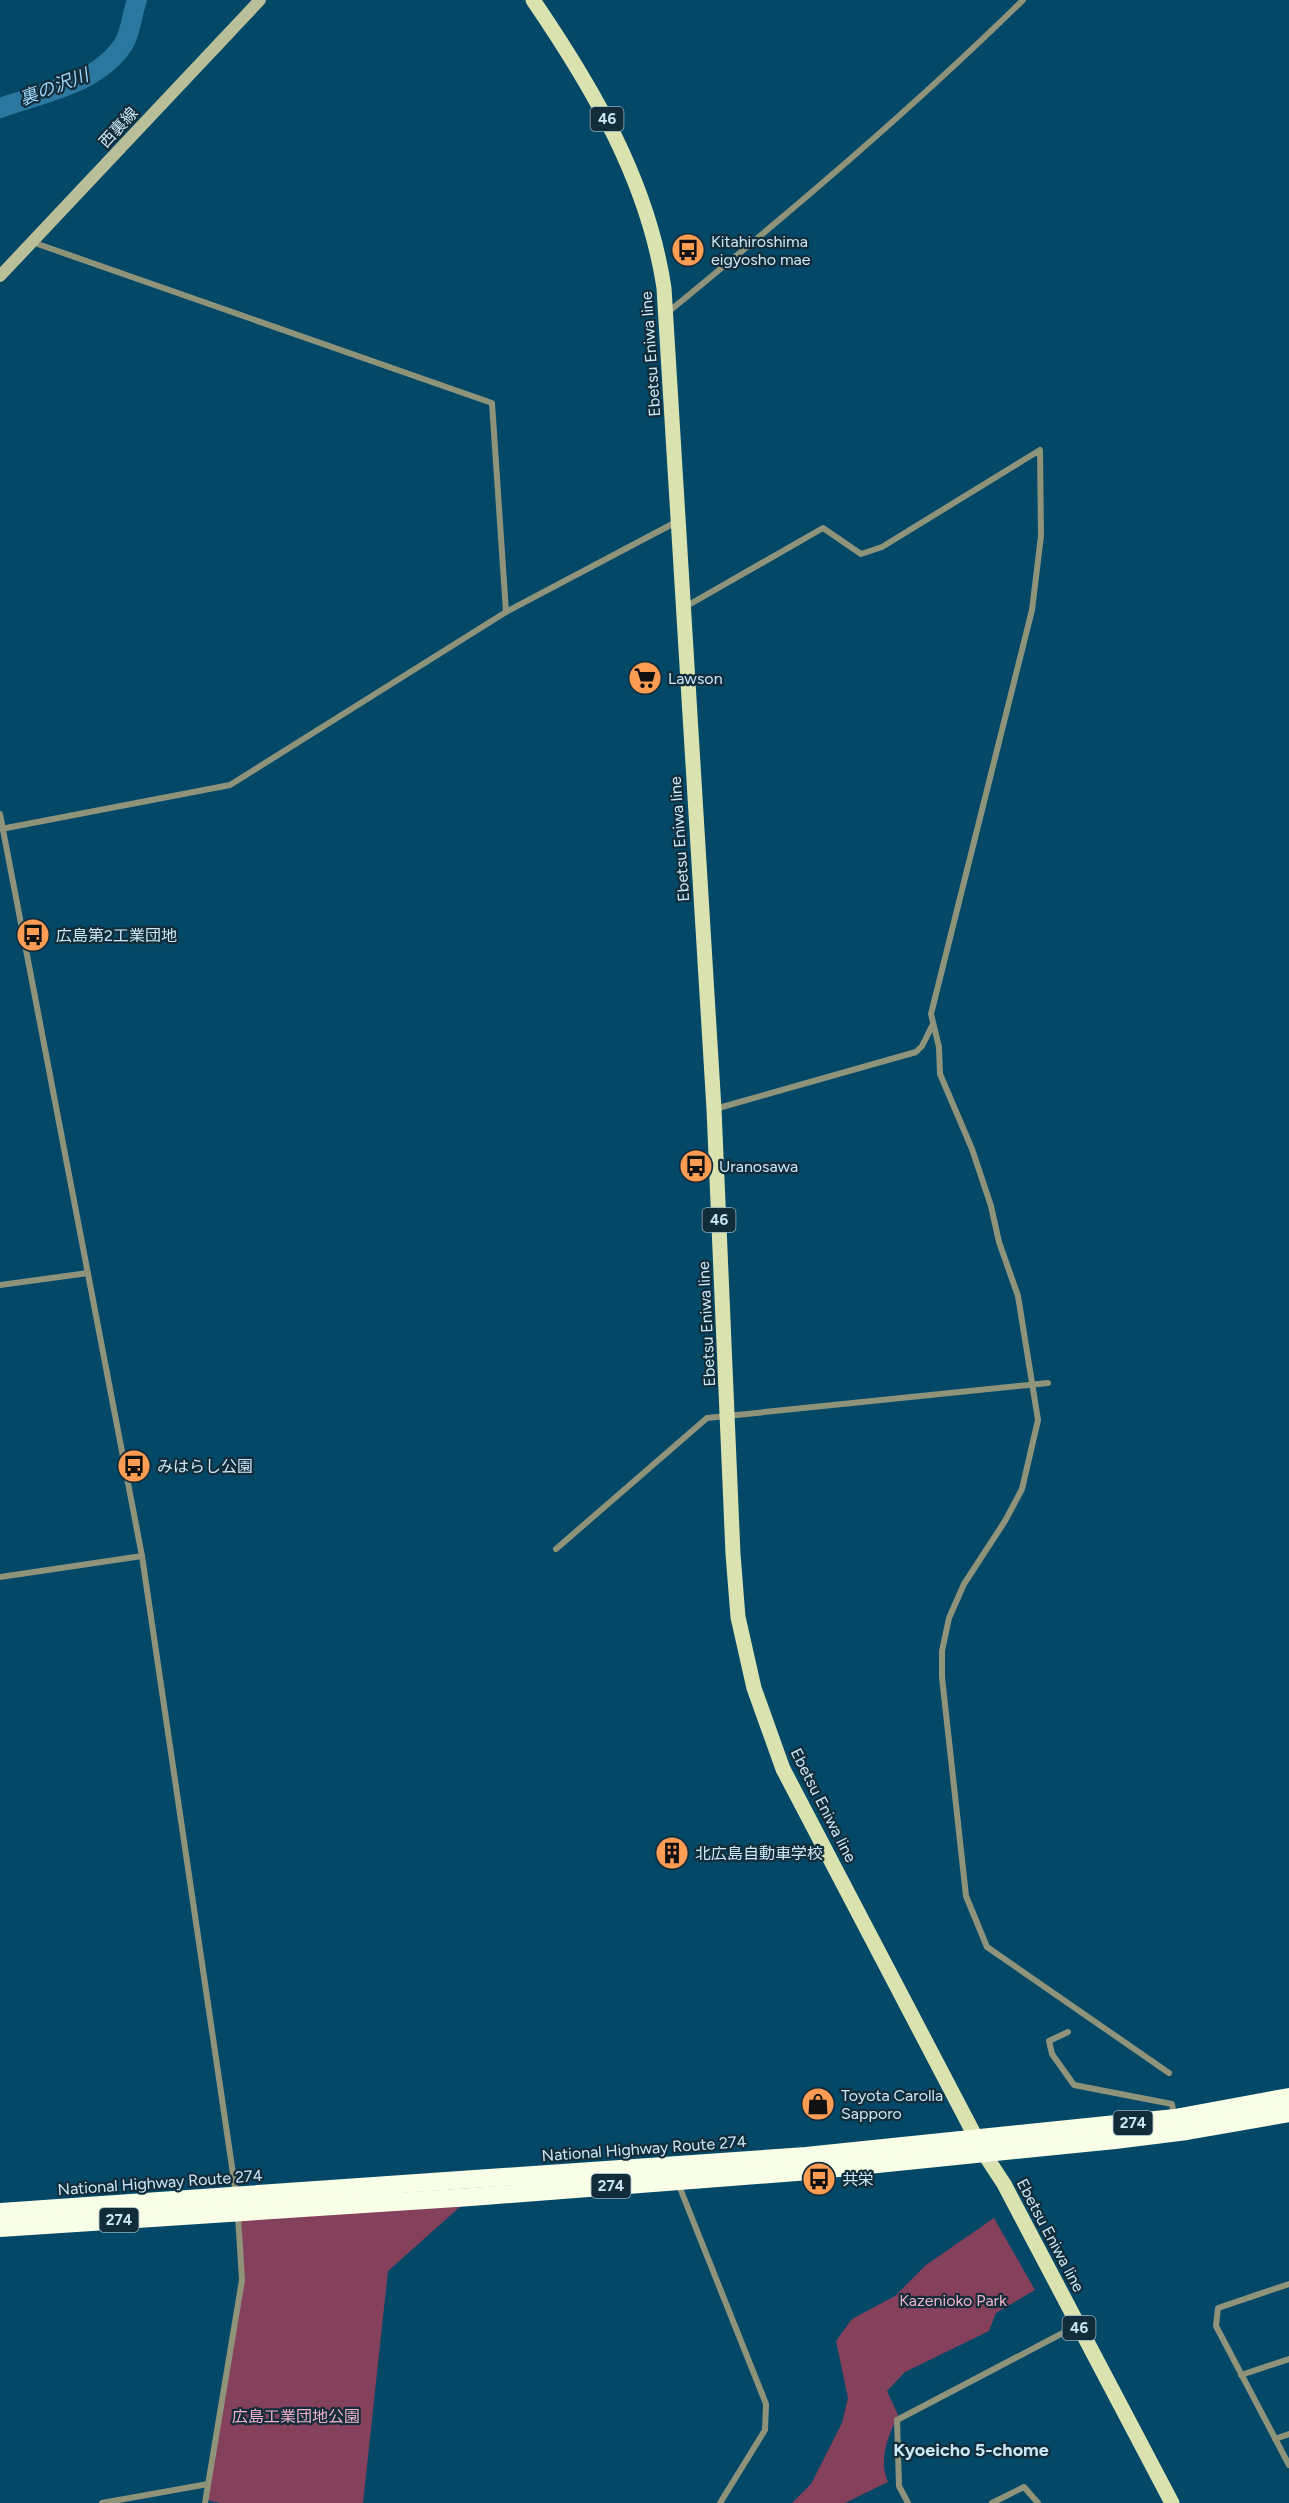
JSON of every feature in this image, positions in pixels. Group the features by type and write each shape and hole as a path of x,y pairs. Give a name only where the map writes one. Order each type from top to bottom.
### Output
{"highway":[{"name":"National Highway Route 274","path":"675,2173 806,2156 1174,2118 1289,2097"},
{"name":"National Highway Route 274","path":"0,2228 237,2204 675,2173 985,2155 1187,2131 1289,2113"},
{"name":"National Highway Route 274","path":"0,2212 237,2204"}],"main road":[{"name":"Ebetsu Eniwa line","path":"533,0 579,67 622,148 658,250 667,313 682,609 714,1109 738,1617 754,1688 783,1769 985,2155 1004,2184 1172,2503"}],"street":[{"name":"西裏線","path":"0,276 260,0"},
{"path":"667,313 747,248 902,113 1023,0"},
{"path":"32,242 492,403 506,612"},
{"path":"682,609 813,531 823,528 861,554 882,547 1041,450 1041,536 1032,610 931,1014 939,1047 940,1074 972,1149 991,1206 999,1242 1018,1296 1038,1420 1022,1489 1005,1521 964,1584 949,1618 942,1652 942,1677 966,1896 987,1947 1169,2073"},
{"path":"1,829 230,785 506,612 678,521"},
{"path":"0,814 1,829 142,1556 237,2204 242,2280 205,2503"},
{"path":"714,1109 916,1052 922,1046 933,1024"},
{"path":"0,1285 88,1273"},
{"path":"556,1549 707,1418 1048,1383"},
{"path":"0,1577 142,1556"},
{"path":"1068,2031 1049,2041 1052,2054 1074,2085 1172,2104 1174,2118"},
{"path":"675,2173 766,2404 765,2430 720,2503"},
{"path":"1289,2284 1218,2308 1216,2326 1289,2465"},
{"path":"908,2503 899,2486 897,2420 1078,2325"},
{"path":"1241,2375 1289,2359"},
{"path":"1275,2439 1289,2434"},
{"path":"102,2503 208,2484"},
{"path":"992,2503 1024,2487 1038,2503"}],"green space":[{"name":"広島工業団地公園","path":"471,2197 388,2271 363,2503 221,2503 206,2500 242,2280 238,2212"},
{"name":"Kazenioko Park","path":"994,2218 1035,2290 996,2313 989,2331 905,2372 887,2391 898,2415 885,2448 884,2465 888,2482 845,2503 792,2503 811,2484 842,2423 848,2398 836,2341 852,2319 895,2296 926,2265"}],"waterway":[{"name":"裏の沢川","path":"0,108 68,86 99,69 112,58 126,40 137,0"}],"place":[{"name":"Kitahiroshima eigyosho mae","path":"688,250"},
{"name":"Lawson","path":"645,678"},
{"name":"広島第2工業団地","path":"33,935"},
{"name":"Uranosawa","path":"696,1166"},
{"name":"みはらし公園","path":"134,1466"},
{"name":"北広島自動車学校","path":"672,1853"},
{"name":"Toyota Carolla Sapporo","path":"818,2104"},
{"name":"共栄","path":"819,2179"}],"district":[{"name":"Kyoeicho 5-chome","path":"971,2450"}]}
